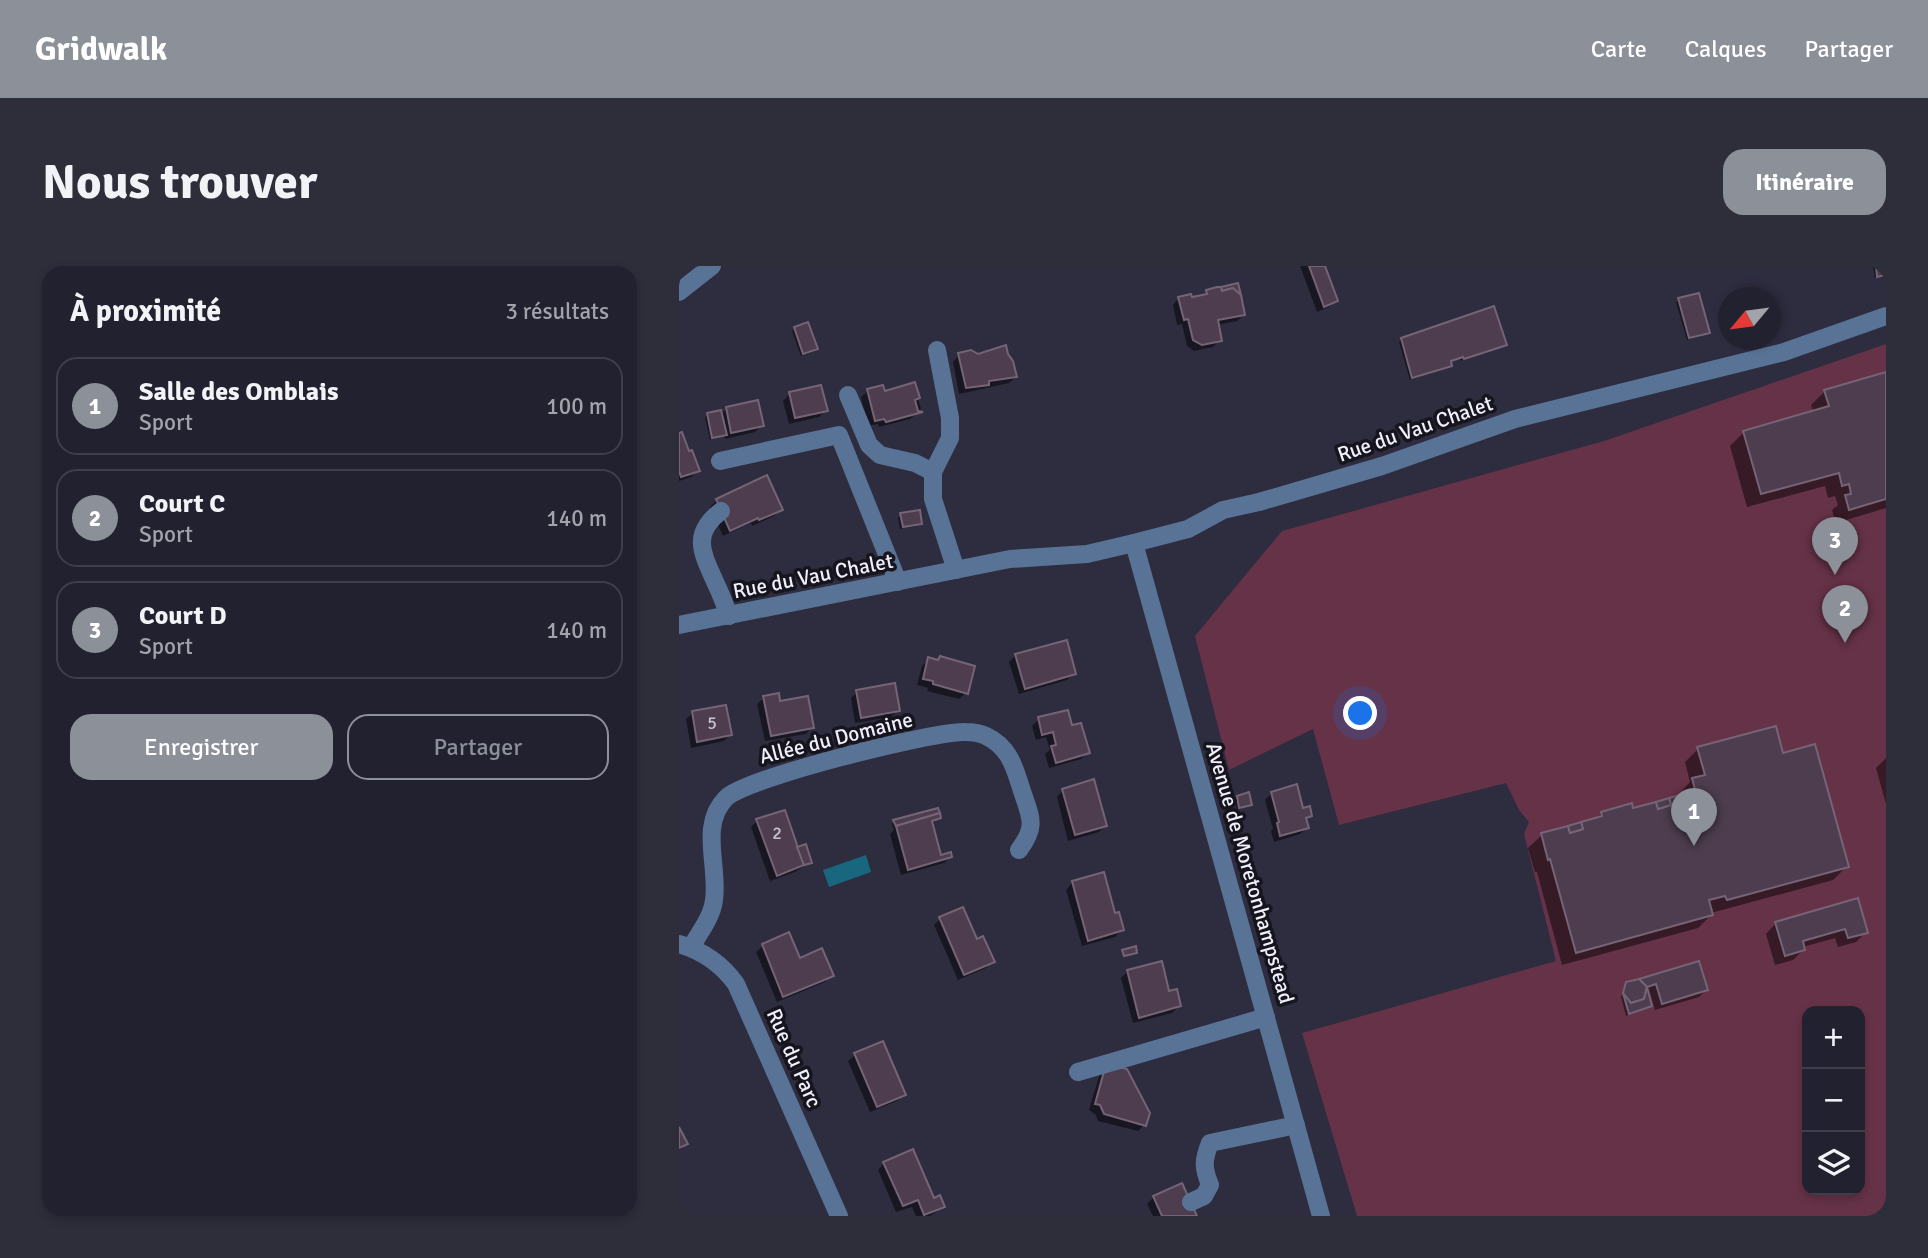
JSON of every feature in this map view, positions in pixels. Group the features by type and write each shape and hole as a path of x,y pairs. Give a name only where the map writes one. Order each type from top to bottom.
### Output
{"street":[{"path":"679,292 712,266"},
{"name":"Rue du Vau Chalet","path":"679,625 1010,559 1087,554 1134,543 1188,529 1223,510 1382,466 1514,419 1784,352 1886,316"},
{"path":"937,350 950,418 950,439 933,472 933,499 956,570"},
{"path":"848,396 869,445 880,455 915,463 933,472"},
{"path":"720,461 839,435 898,582"},
{"path":"721,511 709,520 700,541 705,564 729,615"},
{"name":"Avenue de Moretonhampstead","path":"1134,543 1296,1125 1317,1215"},
{"name":"Allée du Domaine","path":"685,946 710,915 715,898 712,821 728,796 764,779 955,732 975,733 999,743 1012,760 1032,822 1029,836 1019,850"},
{"name":"Rue du Parc","path":"685,946 719,964 740,992 839,1216"},
{"path":"1079,1072 1266,1017"},
{"path":"1191,1202 1204,1196 1210,1185 1204,1170 1204,1158 1210,1143 1296,1125"}],"shaded area":[{"path":"1886,344 1886,1216 1357,1216 1302,1033 1556,961 1524,834 1529,822 1519,810 1506,783 1339,825 1313,729 1229,770 1195,636 1282,531 1604,441"}],"water":[{"path":"866,855 871,872 829,887 823,870"}],"building":[{"path":"1309,266 1325,266 1338,301 1324,307"},
{"path":"1876,266 1886,266 1886,275 1877,277"},
{"path":"1238,283 1241,295 1233,288 1222,291 1221,287"},
{"path":"1221,287 1222,291 1233,288 1241,295 1245,315 1218,320 1222,341 1202,345 1193,340 1188,319 1184,320 1178,297 1207,294 1206,290"},
{"path":"1699,293 1710,333 1689,338 1678,298"},
{"path":"1494,306 1507,345 1451,361 1452,366 1412,378 1401,338"},
{"path":"808,322 818,349 803,354 794,327"},
{"path":"1006,345 1017,377 966,388 958,353 971,350 978,354"},
{"path":"1886,372 1886,499 1849,510 1845,495 1851,494 1849,484 1842,486 1839,473 1761,494 1743,431 1829,406 1824,390"},
{"path":"915,382 920,398 915,400 918,411 923,412 886,422 884,419 875,421 867,389 883,385 885,391"},
{"path":"821,385 828,411 795,418 789,392"},
{"path":"758,400 764,426 731,433 726,407"},
{"path":"721,410 727,435 712,438 707,413"},
{"path":"682,432 700,471 681,477 679,433"},
{"path":"767,475 783,510 730,531 716,499"},
{"path":"920,510 922,524 903,527 900,513"},
{"path":"1067,640 1076,674 1025,689 1015,654"},
{"path":"940,656 975,666 968,694 923,679 928,657 938,660"},
{"path":"895,683 900,711 861,718 856,690"},
{"path":"779,693 780,701 808,696 814,728 771,736 763,696"},
{"path":"726,705 732,735 697,742 692,711"},
{"path":"1068,710 1072,725 1081,723 1090,753 1056,763 1051,746 1056,745 1053,732 1042,735 1038,717"},
{"path":"1776,726 1783,753 1815,744 1849,867 1727,900 1725,896 1709,900 1713,915 1576,953 1541,833 1568,826 1570,833 1583,829 1581,822 1602,816 1601,812 1632,803 1633,808 1656,802 1658,809 1671,805 1669,798 1680,795 1683,806 1689,804 1689,801 1697,798 1692,778 1705,775 1697,747"},
{"path":"1094,779 1107,826 1075,835 1062,789"},
{"path":"1297,784 1303,808 1310,806 1312,816 1306,818 1309,828 1280,836 1271,792"},
{"path":"1249,792 1252,805 1239,808 1237,796"},
{"path":"1669,798 1671,805 1658,809 1656,802"},
{"path":"938,808 940,813 896,826 893,820"},
{"path":"785,810 804,865 777,876 756,819"},
{"path":"940,813 941,818 932,821 941,855 951,852 952,857 908,870 896,826"},
{"path":"1581,822 1583,829 1570,833 1568,826"},
{"path":"806,844 812,863 804,865 797,847"},
{"path":"1104,872 1115,913 1119,912 1124,930 1088,941 1072,881"},
{"path":"1858,898 1868,933 1848,938 1845,929 1803,941 1805,950 1785,956 1775,922"},
{"path":"963,907 977,939 983,936 995,962 964,975 939,917"},
{"path":"789,932 800,958 822,948 834,976 783,997 762,944"},
{"path":"1136,946 1137,953 1124,956 1122,950"},
{"path":"1162,961 1169,991 1177,989 1181,1006 1139,1018 1127,970"},
{"path":"1699,961 1708,990 1662,1004 1656,984 1647,987 1639,979"},
{"path":"1639,979 1647,987 1644,999 1631,1003 1623,993 1626,982"},
{"path":"1647,987 1652,1006 1629,1014 1623,993 1631,1003 1644,999"},
{"path":"883,1041 906,1095 877,1107 854,1053"},
{"path":"1106,1064 1127,1069 1150,1113 1146,1126 1104,1114 1100,1105 1095,1104"},
{"path":"679,1127 688,1144 679,1148"},
{"path":"913,1149 934,1198 940,1195 945,1207 924,1215 918,1200 903,1206 883,1162"},
{"path":"1182,1183 1197,1216 1162,1216 1153,1196"}],"place":[{"name":"Court D","path":"1835,575"},
{"name":"Court C","path":"1845,643"},
{"name":"Salle des Omblais","path":"1694,846"}]}
